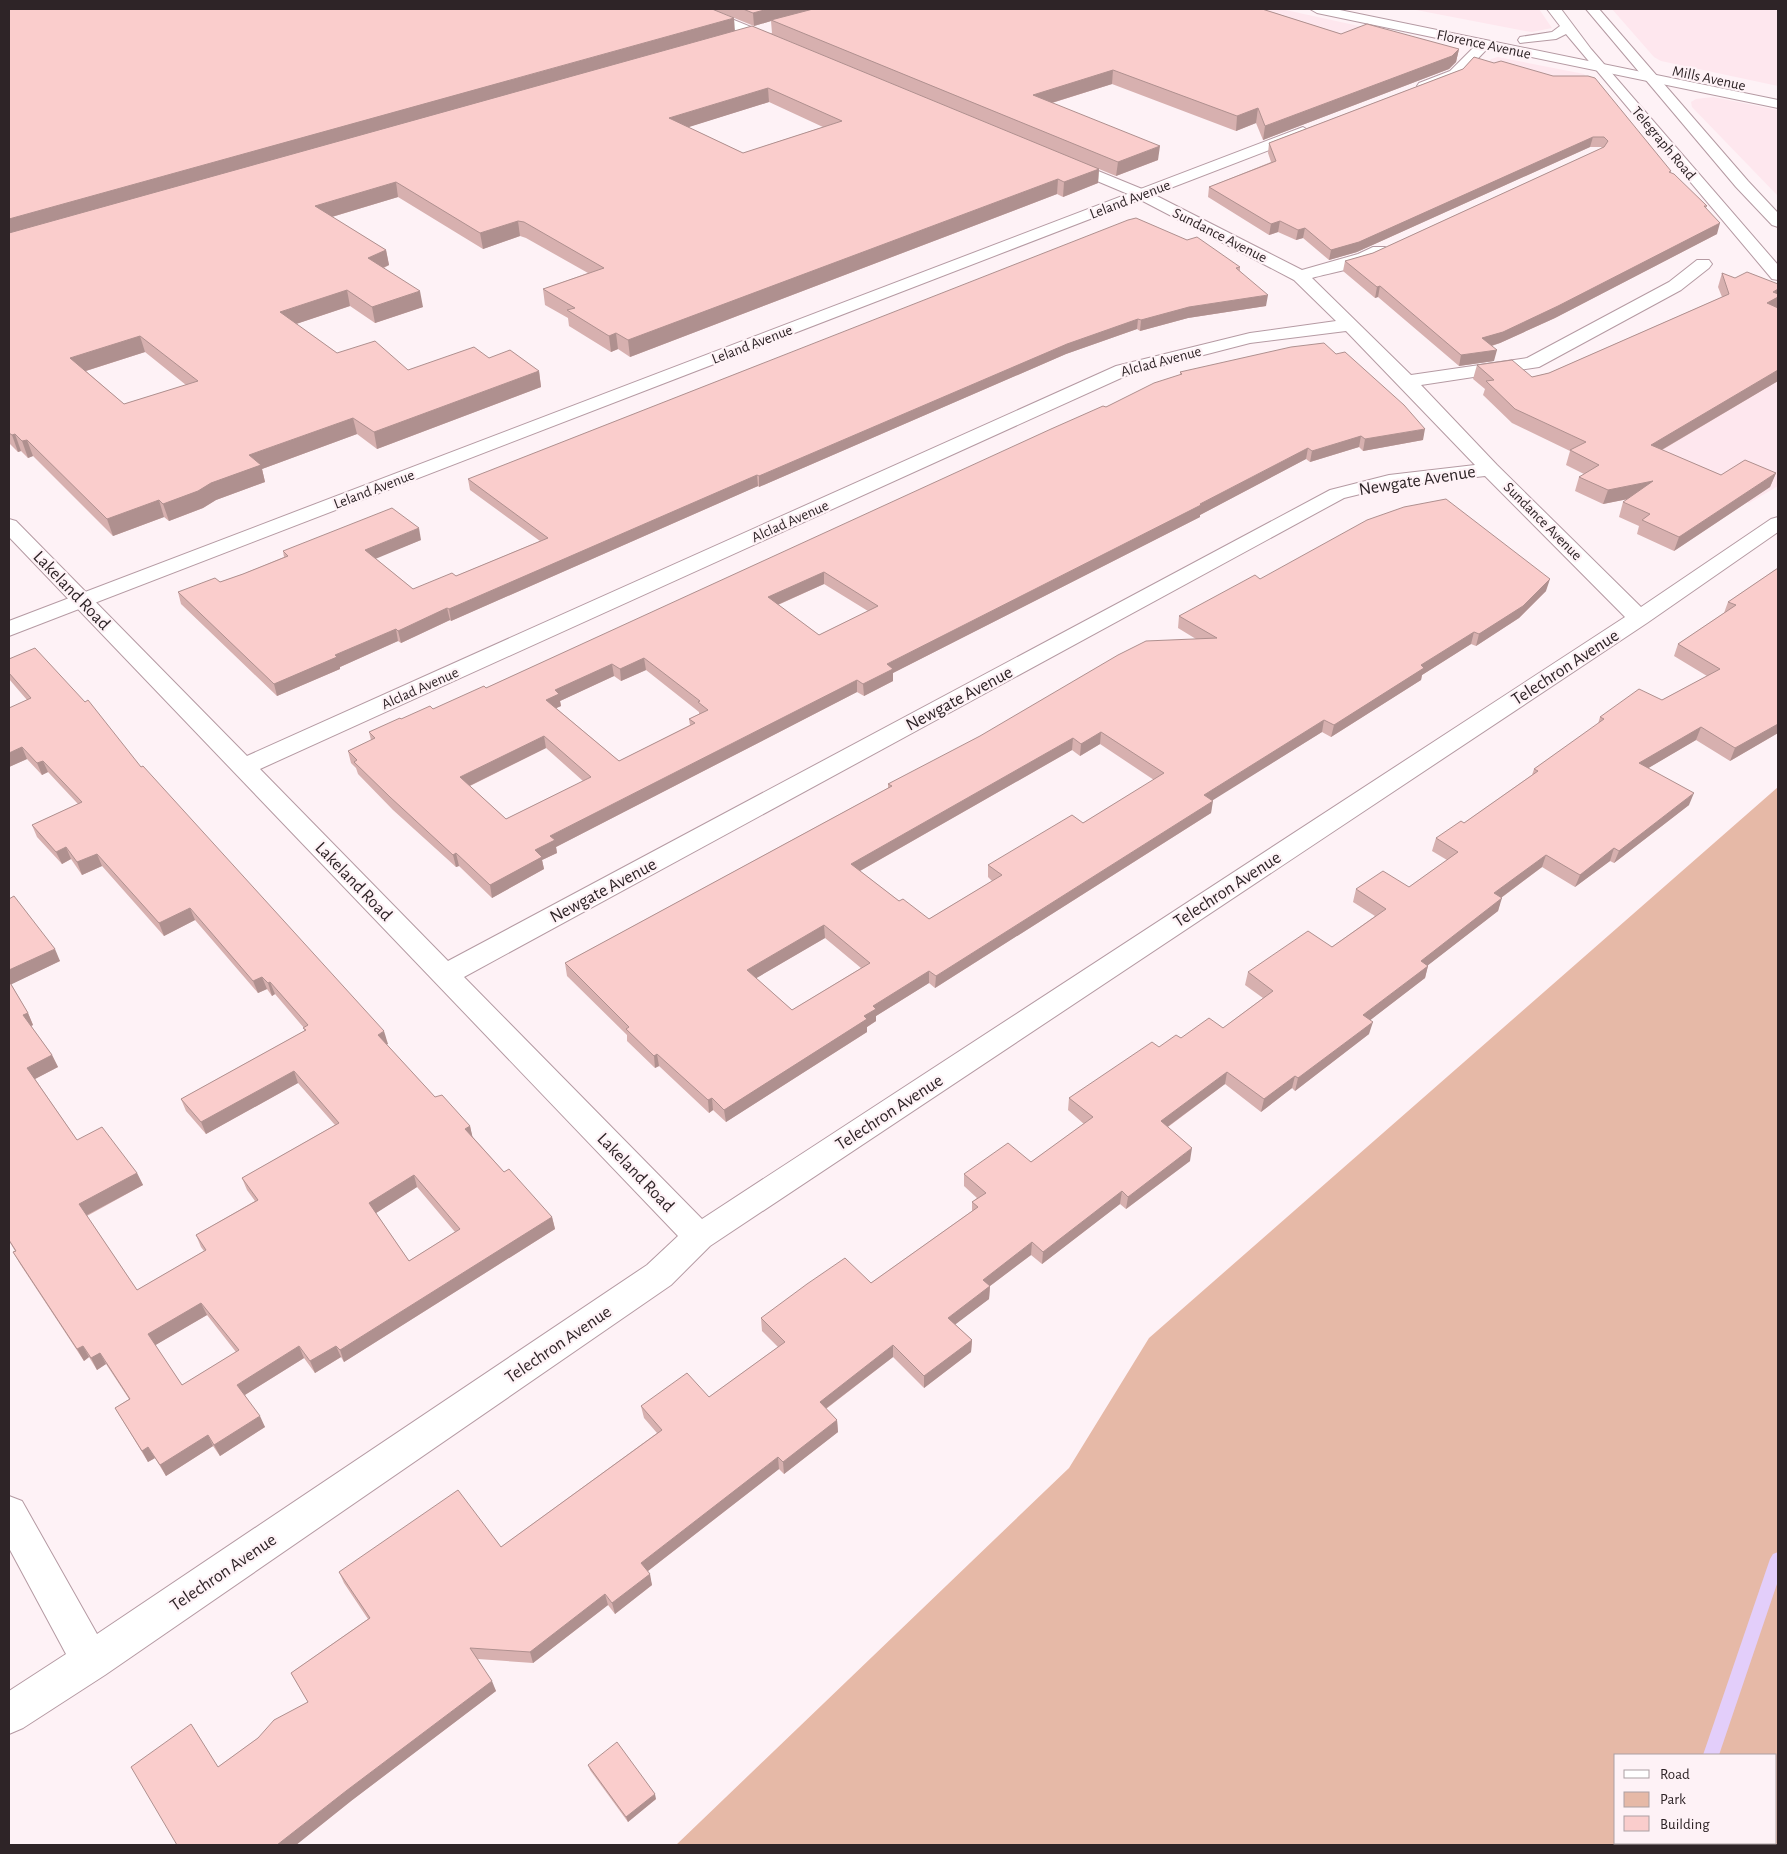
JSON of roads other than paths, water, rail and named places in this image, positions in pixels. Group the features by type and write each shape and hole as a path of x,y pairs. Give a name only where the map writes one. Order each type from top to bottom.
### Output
{"street":[{"path":"696,9 790,48"},
{"name":"Florence Avenue","path":"1317,9 1651,77"},
{"name":"Florence Avenue","path":"1373,9 1640,63"},
{"name":"Telegraph Road","path":"1554,9 1586,52 1778,275"},
{"name":"Telegraph Road","path":"1592,9 1742,184 1778,222"},
{"path":"726,40 772,27"},
{"path":"1525,40 1556,35 1567,27"},
{"path":"1414,90 1455,74 1485,44"},
{"name":"Mills Avenue","path":"1640,63 1778,92"},
{"name":"Mills Avenue","path":"1651,77 1778,104"},
{"name":"Leland Avenue","path":"9,629 1320,126"},
{"name":"Sundance Avenue","path":"1051,157 1141,194 1228,237 1300,276 1407,381 1490,469 1639,618"},
{"path":"1300,276 1364,258 1391,246"},
{"path":"1407,381 1532,363 1675,286 1704,264"},
{"name":"Alclad Avenue","path":"244,767 1123,370 1250,338 1351,326"},
{"name":"Newgate Avenue","path":"445,975 1337,494 1389,481 1490,469"},
{"name":"Telechron Avenue","path":"9,1714 91,1661 659,1275 699,1237 1639,618 1778,523"},
{"name":"Lakeland Road","path":"9,525 699,1237"},
{"path":"9,1513 91,1661"}],"waterway":[{"path":"1711,1754 1778,1559"}]}
